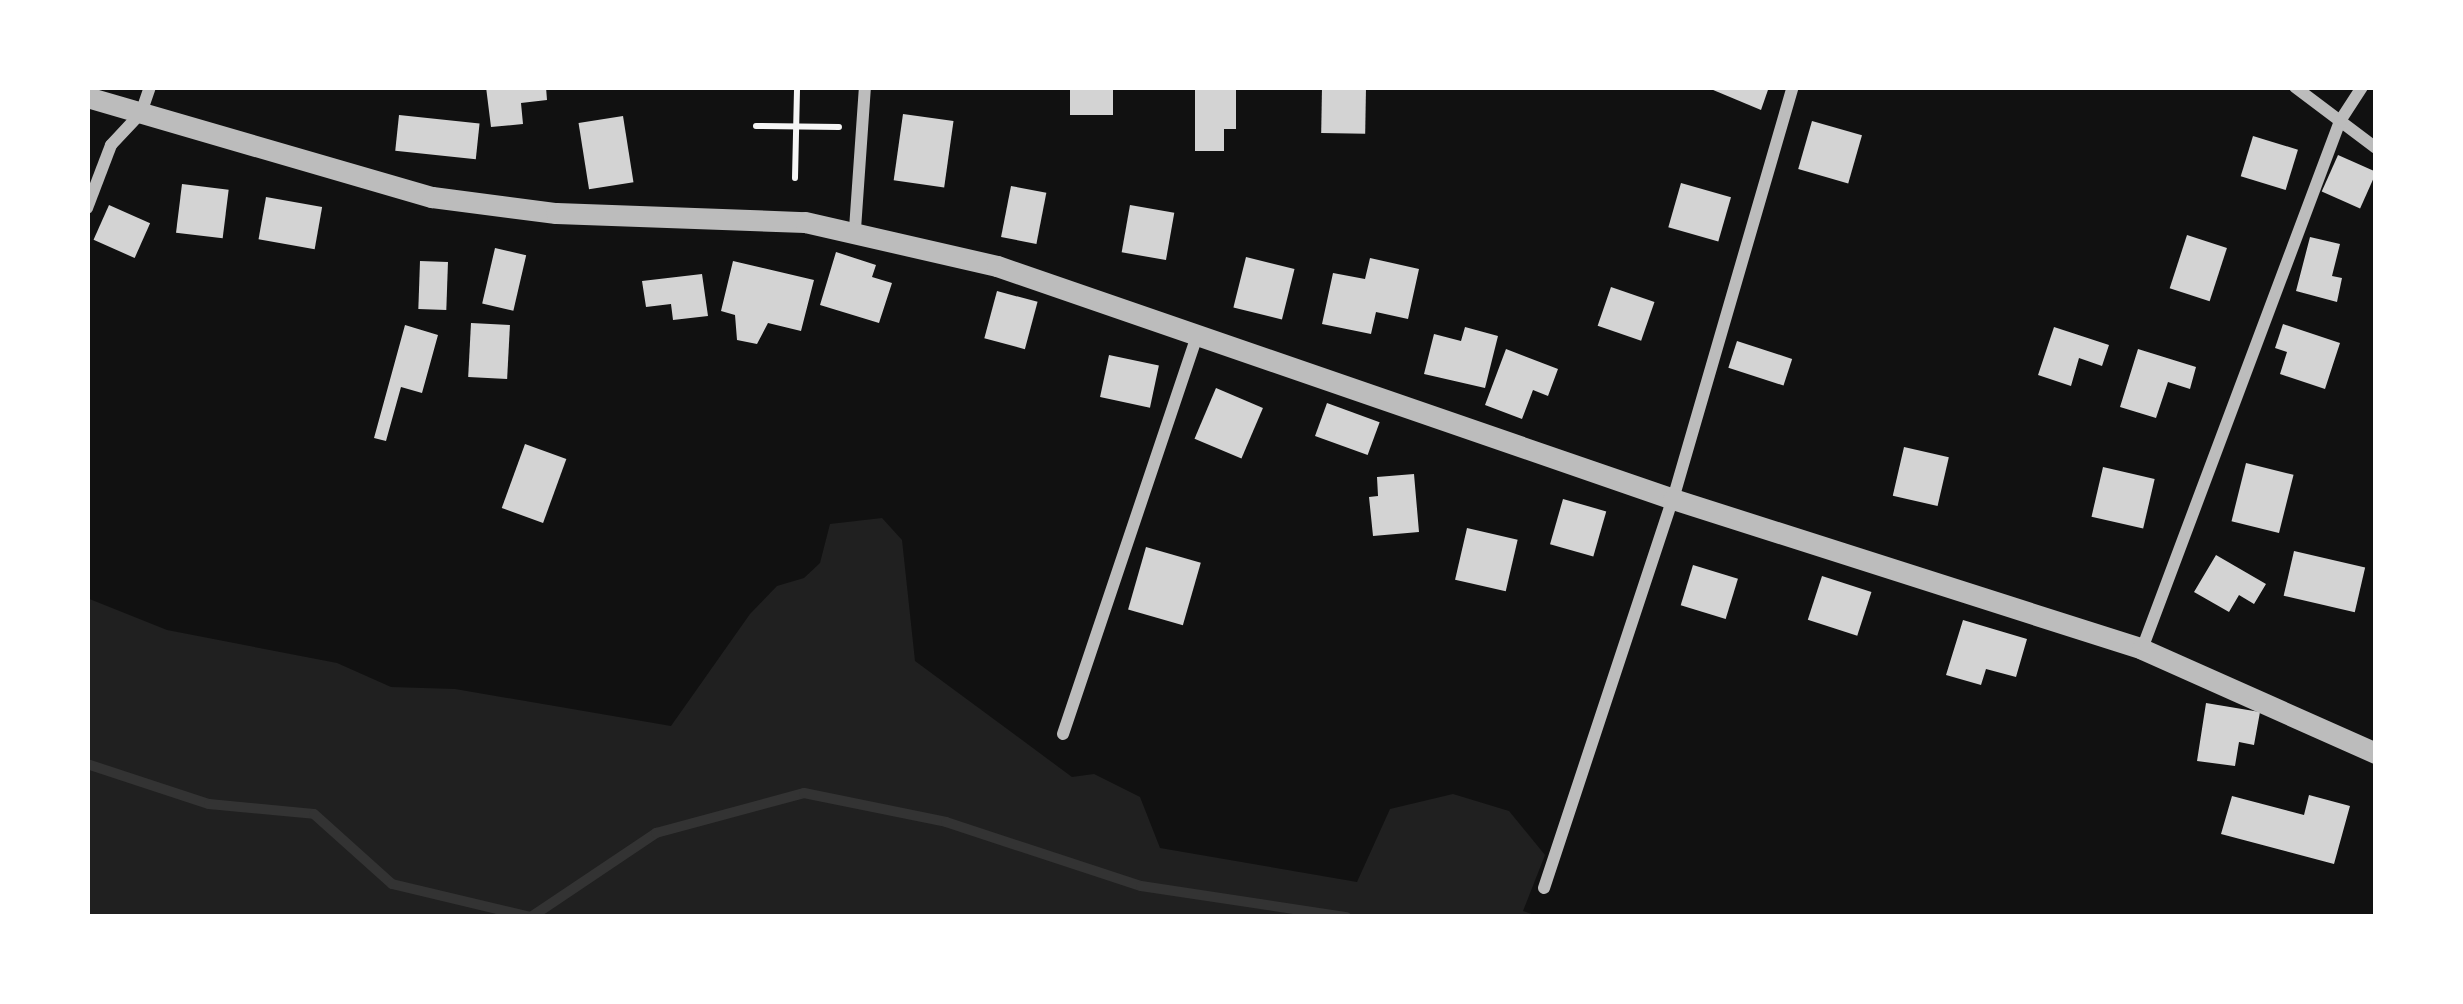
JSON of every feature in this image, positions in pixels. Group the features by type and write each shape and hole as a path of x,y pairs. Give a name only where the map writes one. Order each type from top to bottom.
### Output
{"street":[{"path":"87,208 111,146 141,113 150,87"},
{"path":"855,229 865,87"},
{"path":"1544,888 1673,500 1793,87"},
{"path":"2295,87 2376,148"},
{"path":"2142,649 2340,121 2362,87"},
{"path":"87,98 432,197 556,213 855,229 997,266 1673,500 2142,649 2376,753"},
{"path":"1064,734 1197,335"}],"path":[{"path":"795,178 796,87"},
{"path":"756,126 839,127"}],"shaded area":[{"path":"882,518 902,540 915,661 1072,777 1094,774 1140,797 1160,848 1357,882 1390,809 1453,794 1509,811 1545,855 1523,911 1540,917 87,917 87,598 167,630 337,663 391,687 455,689 671,726 750,614 777,586 804,578 820,563 830,524"}],"building":[{"path":"486,87 546,87 547,100 521,103 523,124 491,127"},
{"path":"1070,87 1113,87 1113,115 1070,115"},
{"path":"1322,87 1366,88 1365,134 1321,133"},
{"path":"1706,87 1769,87 1761,110"},
{"path":"1195,88 1236,88 1236,129 1224,129 1224,151 1195,151"},
{"path":"903,114 954,121 944,187 894,180"},
{"path":"399,115 480,123 476,159 395,151"},
{"path":"623,116 633,182 589,189 579,123"},
{"path":"1812,121 1862,135 1848,183 1798,169"},
{"path":"2253,136 2298,150 2286,190 2241,176"},
{"path":"2338,155 2376,172 2360,209 2322,192"},
{"path":"1681,183 1731,197 1718,242 1668,227"},
{"path":"182,184 229,190 223,238 176,233"},
{"path":"1011,186 1046,193 1036,244 1001,237"},
{"path":"266,197 322,207 315,249 259,239"},
{"path":"109,205 150,223 135,258 94,240"},
{"path":"1130,205 1174,213 1166,260 1122,252"},
{"path":"2187,235 2227,248 2210,301 2170,288"},
{"path":"2310,237 2340,244 2332,276 2342,278 2337,302 2296,291"},
{"path":"495,248 526,255 513,311 482,304"},
{"path":"836,252 876,265 872,277 892,283 879,323 820,305"},
{"path":"1246,257 1295,269 1282,320 1233,307"},
{"path":"1370,258 1419,269 1408,319 1376,312 1371,334 1322,324 1333,273 1365,279"},
{"path":"420,261 448,262 446,310 418,309"},
{"path":"733,261 814,280 801,331 768,323 757,344 737,340 735,315 721,311"},
{"path":"702,274 708,316 673,320 671,304 646,307 642,281"},
{"path":"1611,287 1654,302 1641,341 1598,326"},
{"path":"997,291 1038,302 1025,349 984,338"},
{"path":"471,323 510,325 507,379 468,377"},
{"path":"2283,324 2340,343 2325,389 2280,374 2287,352 2275,348"},
{"path":"405,325 438,335 422,393 401,387 386,441 374,438"},
{"path":"1465,327 1498,336 1485,388 1424,374 1434,334 1461,341"},
{"path":"2054,327 2109,345 2102,366 2079,358 2071,386 2038,375"},
{"path":"1737,341 1792,359 1784,386 1728,368"},
{"path":"1506,349 1558,369 1548,396 1533,390 1522,419 1485,405"},
{"path":"2138,349 2196,367 2190,389 2168,382 2156,418 2120,407"},
{"path":"1109,355 1159,366 1150,408 1100,397"},
{"path":"1216,388 1263,408 1241,459 1195,439"},
{"path":"1327,403 1380,422 1368,455 1315,436"},
{"path":"525,444 566,459 543,523 502,508"},
{"path":"1904,447 1949,457 1938,506 1893,496"},
{"path":"2246,463 2294,475 2279,533 2231,521"},
{"path":"2103,467 2155,479 2143,529 2092,517"},
{"path":"1414,474 1419,532 1373,536 1369,497 1378,496 1377,477"},
{"path":"1563,499 1606,511 1593,557 1550,544"},
{"path":"1467,528 1518,540 1506,591 1455,580"},
{"path":"1146,547 1201,563 1183,625 1128,609"},
{"path":"2294,551 2365,567 2355,612 2284,596"},
{"path":"2216,555 2266,584 2254,604 2239,595 2229,612 2194,592"},
{"path":"1693,565 1738,579 1726,619 1681,605"},
{"path":"1822,576 1871,592 1857,636 1808,620"},
{"path":"1963,620 2027,639 2016,677 1986,669 1981,685 1946,675"},
{"path":"2206,703 2260,712 2254,745 2239,742 2235,766 2197,761"},
{"path":"2309,795 2350,806 2334,864 2221,834 2232,796 2304,815"}],"waterway":[{"path":"87,764 209,804 314,814 392,884 530,917"},
{"path":"531,917 656,833 804,793 946,822 1141,886 1347,917"}]}
